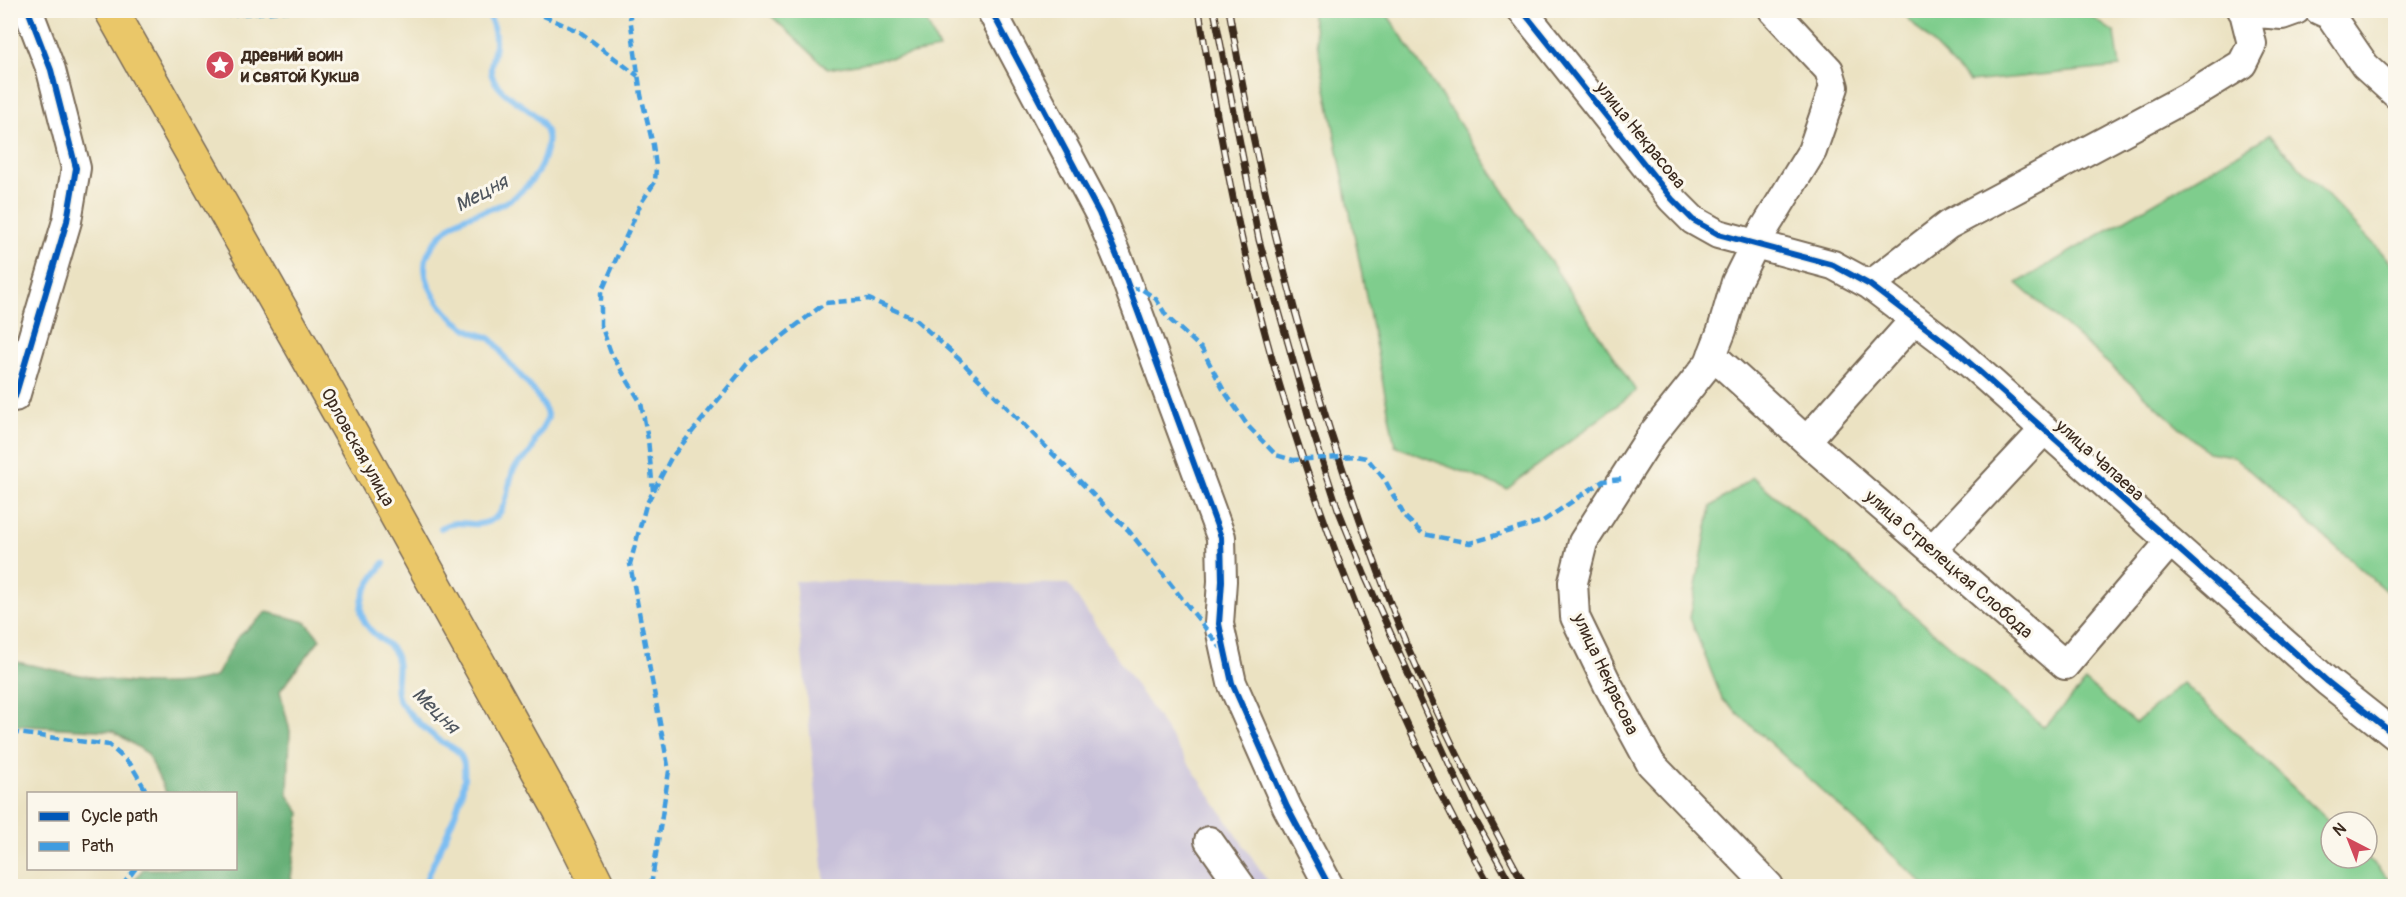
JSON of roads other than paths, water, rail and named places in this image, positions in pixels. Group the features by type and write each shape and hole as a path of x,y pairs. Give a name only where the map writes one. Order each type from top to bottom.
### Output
{"main road":[{"name":"Орловская улица","path":"111,10 560,810 598,886"}],"street":[{"path":"10,397 15,396 67,221 76,168 51,70 28,10"},
{"path":"991,10 1099,213 1121,266 1221,537 1222,580 1219,624 1232,683 1287,807 1329,886"},
{"name":"улица Некрасова","path":"1522,10 1672,199 1693,220 1718,234 1759,245 1736,282 1709,363 1651,436 1583,542 1573,582 1575,617 1608,685 1651,764 1769,886"},
{"path":"1759,245 1812,152 1834,87 1829,70 1773,10"},
{"path":"1870,285 1948,225 2193,94 2242,64 2252,44 2243,11 2282,15 2296,10"},
{"path":"2319,10 2330,15 2365,66 2396,94"},
{"name":"улица Чапаева","path":"1759,245 1833,265 1870,285 1954,349 2328,682 2396,736"},
{"path":"1807,440 1915,319"},
{"name":"улица Стрелецкая Слобода","path":"1712,355 2065,665 2170,542"},
{"path":"1932,550 2044,430"},
{"path":"1209,841 1241,886"}],"waterway":[{"name":"Мецня","path":"441,528 454,523 483,523 496,517 504,506 513,471 532,450 548,417 535,393 494,342 463,326 447,313 434,296 426,277 428,253 438,238 465,217 492,208 519,193 537,173 547,146 547,135 537,118 500,88 492,76 495,36 487,10"},
{"name":"Мецня","path":"384,563 364,594 361,611 364,620 395,654 398,667 396,687 403,706 436,738 457,751 464,764 464,780 456,811 424,886"}],"railway":[{"path":"1199,10 1224,155 1256,299 1302,457 1372,646 1428,768 1490,886"},
{"path":"1214,10 1259,240 1313,432 1338,509 1365,576 1473,816 1512,886"},
{"path":"1229,10 1252,133 1280,255 1331,435 1406,643 1463,766 1525,886"}],"place":[{"name":"древний воин и святой Кукша","path":"220,65"}]}
